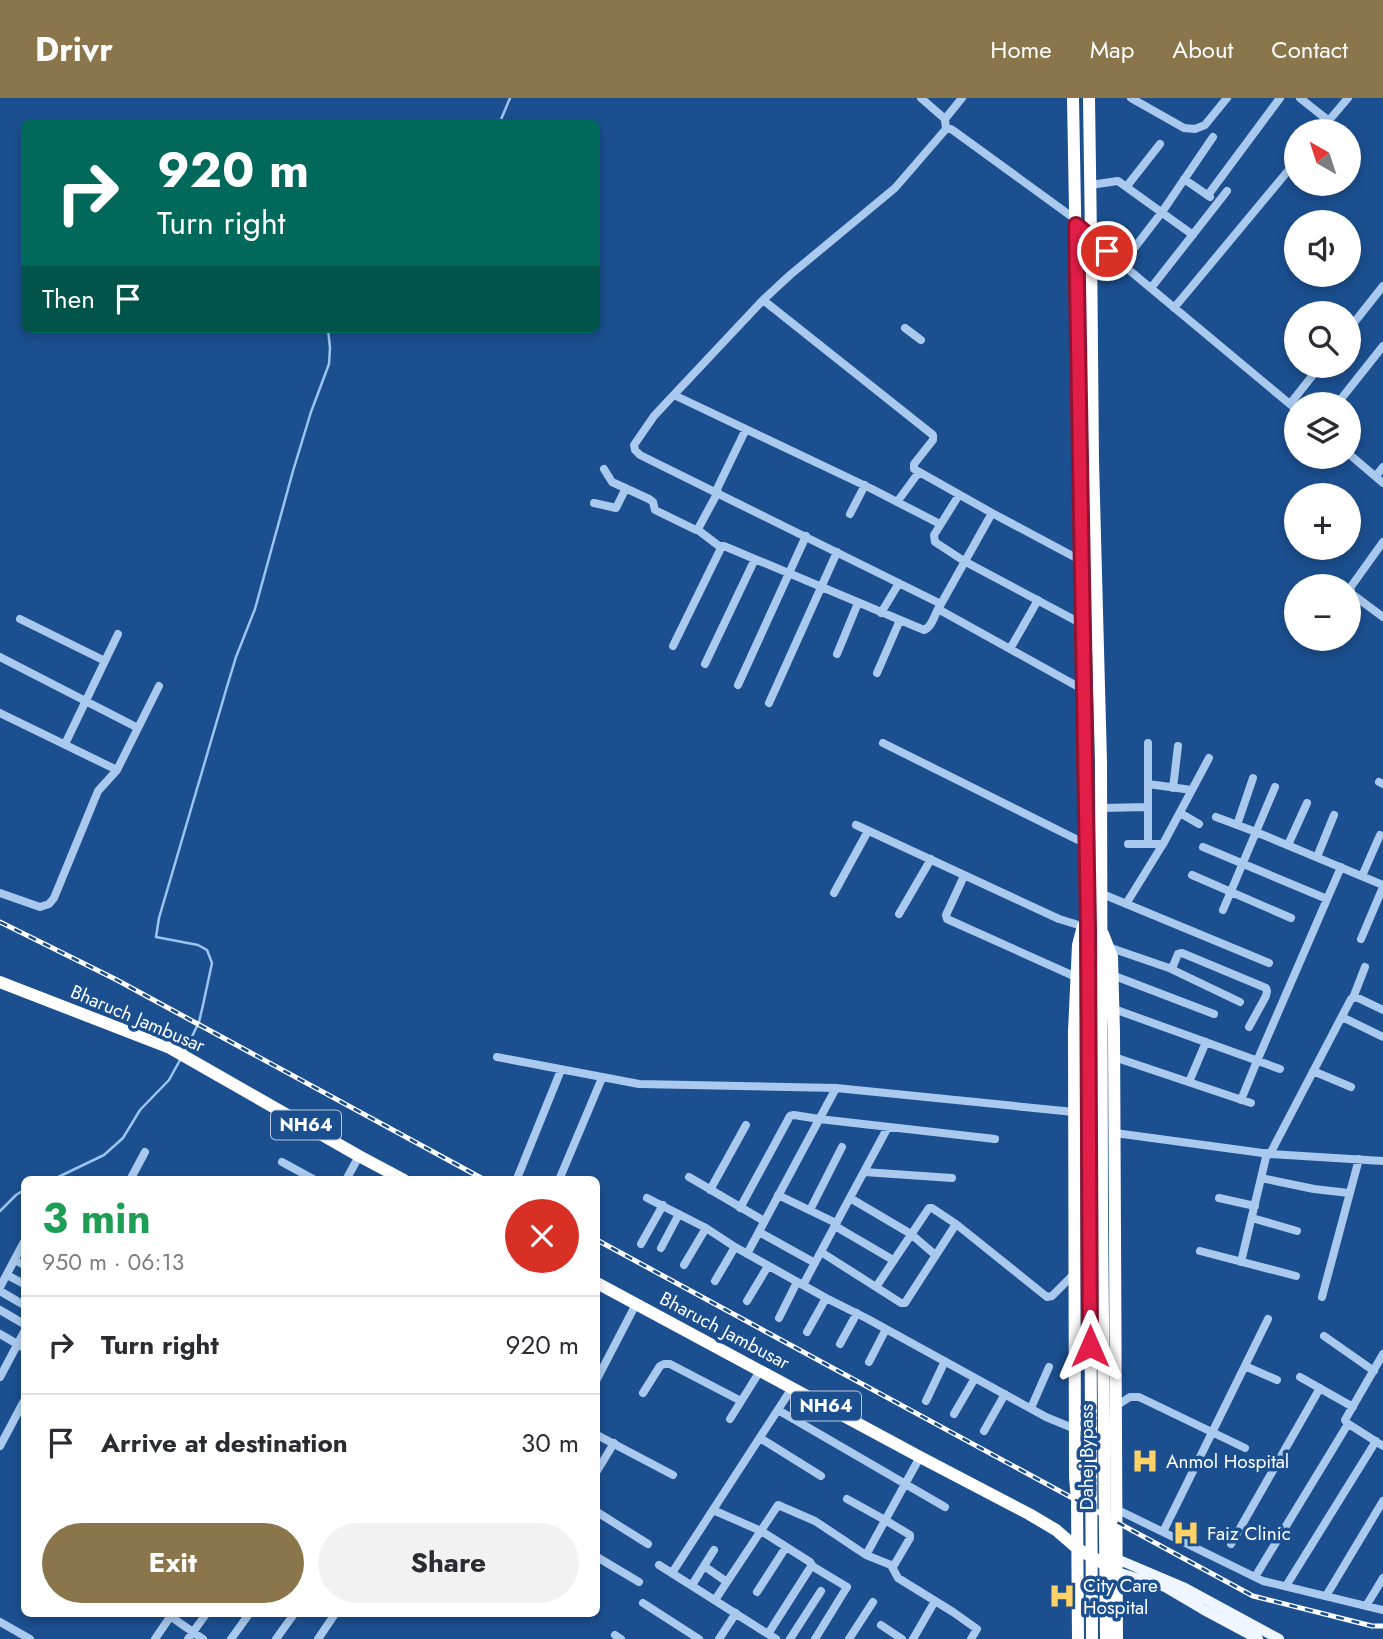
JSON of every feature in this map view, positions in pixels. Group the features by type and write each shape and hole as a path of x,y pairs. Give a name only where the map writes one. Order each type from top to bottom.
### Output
{"highway":[{"name":"Dahej Bypass","path":"1073,98 1086,844 1094,904"},
{"name":"Dahej Bypass","path":"1089,98 1093,464 1101,808 1090,927 1106,1639"},
{"path":"1078,1639 1074,1032 1078,946 1090,927 1108,947 1112,957 1114,1009 1116,1639"},
{"name":"Bharuch Jambusar","path":"0,982 170,1048 396,1176"},
{"name":"Dahej Bypass","path":"1092,1639 1096,1214"},
{"name":"Bharuch Jambusar","path":"600,1285 1029,1514 1056,1530 1078,1549 1117,1565"},
{"name":"Bharuch Jambusar","path":"1056,1530 1078,1533 1117,1565"}],"main road":[{"name":"Bharuch Jambusar","path":"1117,1565 1165,1587 1258,1639"},
{"name":"Bharuch Jambusar","path":"1117,1565 1183,1587 1279,1639"}],"street":[{"path":"921,98 945,119 946,129 895,188 799,266 763,300 654,416 636,441 635,450 640,455 899,583 1084,690"},
{"path":"945,119 962,98"},
{"path":"1133,99 1184,128 1195,129 1205,125 1227,98"},
{"path":"1208,195 1280,98"},
{"path":"1300,98 1326,119"},
{"path":"1331,119 1348,98"},
{"path":"946,129 954,131 1075,222 1284,400"},
{"path":"1122,264 1162,212 1213,137"},
{"path":"1127,186 1160,144"},
{"path":"1174,308 1284,176"},
{"path":"1184,179 1218,203"},
{"path":"1090,185 1118,181 1193,235"},
{"path":"1151,288 1227,191"},
{"path":"1361,313 1383,286"},
{"path":"763,300 933,435 933,440 914,464 914,469 1095,568"},
{"path":"905,328 921,340"},
{"path":"1347,392 1383,346"},
{"path":"674,395 940,524"},
{"path":"698,530 746,429"},
{"path":"1361,464 1379,480 1383,467"},
{"path":"604,469 612,482 653,502 654,510 698,530 722,546 924,630 928,629 992,513"},
{"path":"897,502 919,472"},
{"path":"850,514 864,485"},
{"path":"594,503 616,508 626,488"},
{"path":"959,495 934,535 935,542 964,561 1083,624"},
{"path":"738,685 806,536"},
{"path":"1383,542 1350,588 1352,594 1383,617"},
{"path":"673,646 722,546"},
{"path":"769,703 837,552"},
{"path":"705,664 755,559"},
{"path":"881,613 899,583"},
{"path":"1010,649 1038,600"},
{"path":"837,654 858,603"},
{"path":"20,619 105,661"},
{"path":"877,673 900,620"},
{"path":"65,744 118,634"},
{"path":"0,657 138,728"},
{"path":"0,893 40,907 49,904 54,898 98,791 117,770 159,686"},
{"path":"0,713 117,770"},
{"path":"883,743 1086,844"},
{"path":"1148,743 1148,844"},
{"path":"1173,788 1178,746"},
{"path":"1126,904 1163,844 1209,758"},
{"path":"1237,825 1254,778"},
{"path":"1148,784 1192,790"},
{"path":"1223,910 1275,787"},
{"path":"1288,845 1307,803"},
{"path":"1101,808 1148,807"},
{"path":"1180,813 1199,824"},
{"path":"1317,857 1334,816"},
{"path":"1216,817 1383,886 1361,939"},
{"path":"856,825 1059,919 1090,927"},
{"path":"834,892 868,831"},
{"path":"1362,876 1381,835"},
{"path":"1128,844 1163,844"},
{"path":"1203,848 1327,899"},
{"path":"899,914 931,859"},
{"path":"1241,1100 1341,867"},
{"path":"964,876 946,915 947,919 1076,976"},
{"path":"1192,876 1291,918"},
{"path":"1094,904 1126,904 1269,963"},
{"path":"1108,947 1169,968 1240,1002"},
{"path":"1169,968 1173,966 1178,954 1182,953 1266,988 1266,996 1249,1027"},
{"path":"1241,1262 1268,1154 1353,998 1365,967"},
{"path":"1112,975 1214,1014"},
{"path":"1353,998 1382,1007"},
{"path":"1114,1009 1280,1069"},
{"path":"1342,1017 1383,1037"},
{"path":"1189,1082 1206,1042"},
{"path":"497,1057 639,1084 836,1088 1074,1112"},
{"path":"1115,1057 1251,1103"},
{"path":"518,1176 561,1070"},
{"path":"1313,1071 1351,1087"},
{"path":"561,1176 602,1078"},
{"path":"747,1254 836,1088"},
{"path":"740,1208 790,1116 995,1139"},
{"path":"710,1190 746,1125"},
{"path":"779,1318 815,1263 888,1127"},
{"path":"1115,1133 1268,1154 1383,1161"},
{"path":"810,1210 842,1147"},
{"path":"132,1176 145,1152"},
{"path":"348,1176 359,1156"},
{"path":"1322,1297 1359,1159"},
{"path":"282,1162 308,1176"},
{"path":"864,1171 952,1178"},
{"path":"689,1177 764,1221"},
{"path":"1261,1178 1349,1193"},
{"path":"778,1195 835,1224 894,1260"},
{"path":"647,1198 1046,1417 1075,1429"},
{"path":"850,1198 911,1234 933,1253"},
{"path":"1219,1198 1255,1206"},
{"path":"641,1244 663,1205"},
{"path":"876,1287 929,1208 964,1230 1047,1297 1052,1296 1074,1273"},
{"path":"661,1248 679,1214"},
{"path":"1252,1218 1297,1231"},
{"path":"821,1252 905,1303 956,1224"},
{"path":"684,1265 706,1228"},
{"path":"949,1234 964,1230"},
{"path":"759,1232 815,1263"},
{"path":"715,1281 735,1247"},
{"path":"21,1249 0,1289 21,1303"},
{"path":"1200,1251 1296,1276"},
{"path":"15,1260 21,1263"},
{"path":"747,1301 768,1266"},
{"path":"7,1275 21,1282"},
{"path":"807,1332 826,1298"},
{"path":"600,1373 636,1304"},
{"path":"0,1310 21,1322"},
{"path":"840,1345 857,1313"},
{"path":"1163,1532 1268,1320"},
{"path":"869,1362 886,1329"},
{"path":"0,1334 21,1346 1,1373"},
{"path":"1324,1336 1374,1371"},
{"path":"1255,1577 1348,1424 1346,1420 1383,1354"},
{"path":"926,1401 945,1361"},
{"path":"643,1393 660,1366 670,1364 741,1401"},
{"path":"1245,1366 1277,1380"},
{"path":"1031,1408 1049,1367"},
{"path":"730,1419 760,1371"},
{"path":"1300,1377 1353,1407"},
{"path":"954,1414 975,1378"},
{"path":"673,1573 793,1388"},
{"path":"1231,1544 1320,1388"},
{"path":"984,1431 1004,1394"},
{"path":"1115,1406 1130,1397 1139,1397 1245,1448"},
{"path":"0,1446 21,1407"},
{"path":"778,1410 945,1507"},
{"path":"1286,1586 1380,1443 1348,1424"},
{"path":"600,1436 673,1475"},
{"path":"760,1438 821,1476"},
{"path":"600,1466 614,1443"},
{"path":"866,1555 920,1457"},
{"path":"847,1499 910,1535 893,1567"},
{"path":"1326,1596 1383,1501"},
{"path":"715,1600 778,1505 815,1521 866,1555 893,1567 898,1578 977,1629 971,1639"},
{"path":"1116,1508 1255,1577 1383,1610"},
{"path":"713,1510 761,1531 847,1587 815,1639"},
{"path":"600,1514 648,1544"},
{"path":"757,1592 786,1547"},
{"path":"692,1586 714,1550"},
{"path":"600,1559 639,1582"},
{"path":"659,1565 776,1639"},
{"path":"704,1566 727,1582"},
{"path":"768,1634 812,1566"},
{"path":"1366,1606 1383,1578"},
{"path":"790,1639 821,1591"},
{"path":"914,1639 935,1601"},
{"path":"849,1639 873,1602"},
{"path":"643,1603 699,1639"},
{"path":"719,1639 736,1613"},
{"path":"155,1639 170,1617"},
{"path":"173,1617 190,1635 204,1639"},
{"path":"190,1635 204,1617"},
{"path":"231,1639 247,1617"},
{"path":"276,1639 292,1617"},
{"path":"317,1639 333,1617"},
{"path":"0,1622 30,1639"},
{"path":"881,1625 902,1639"},
{"path":"8,1639 14,1630"}],"waterway":[{"path":"501,119 510,98"},
{"path":"185,1051 199,1022 212,963 207,950 198,945 156,937 159,918 236,657 255,609 311,412 329,364 328,333"},
{"path":"60,1176 104,1155 123,1138 140,1110 169,1080 180,1060"},
{"path":"0,1211 21,1192"}],"railway":[{"path":"0,922 115,979 478,1176"},
{"path":"600,1242 1253,1596 1372,1626 1383,1626"}],"place":[{"name":"Anmol Hospital","path":"1145,1461"},
{"name":"Faiz Clinic","path":"1186,1533"},
{"name":"City Care Hospital","path":"1062,1596"}],"route":[{"path":"1090,1346 1088,928 1076,225 1107,251"}]}
